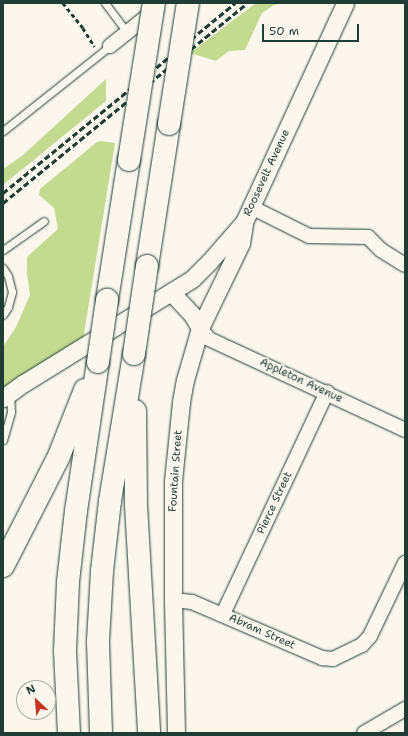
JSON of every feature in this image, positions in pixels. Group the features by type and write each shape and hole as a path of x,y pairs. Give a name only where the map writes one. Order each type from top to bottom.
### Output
{"highway":[{"path":"69,733 65,652 68,582 76,512 107,300 154,3"},
{"path":"101,733 98,641 101,578 110,501 188,3"},
{"path":"134,354 136,484 149,733"},
{"path":"3,566 59,456 77,407 98,362"}],"street":[{"path":"104,50 163,3"},
{"name":"Roosevelt Avenue","path":"6,395 192,279 210,262 248,214 346,3"},
{"path":"248,214 309,236 368,237 381,250 405,265"},
{"name":"Fountain Street","path":"176,733 173,600 174,474 185,380 200,328 241,243 248,214"},
{"path":"171,292 193,316 200,328"},
{"name":"Appleton Avenue","path":"200,328 209,339 327,392 405,430"},
{"name":"Pierce Street","path":"222,614 327,392"},
{"name":"Abram Street","path":"173,600 192,602 322,658 333,659 362,645 370,636 405,563"},
{"path":"364,733 405,710"}],"lane":[{"path":"105,3 127,32"},
{"path":"3,131 104,50"},
{"path":"3,250 44,221"},
{"path":"3,268 11,284 12,292 8,307 3,315"},
{"path":"3,440 11,412 6,395"}],"path":[{"path":"63,3 83,28 104,50"}],"green space":[{"path":"256,3 283,3 274,5 262,13 245,50 229,51 216,61 190,53"},
{"path":"106,79 106,101 3,185 3,169 23,155"},
{"path":"101,141 115,143 83,340 3,405 3,347 16,327 30,295 27,274 27,257 58,229 54,208 39,195 40,189 97,142"}],"railway":[{"path":"3,193 235,3"},
{"path":"3,203 247,3"}]}
